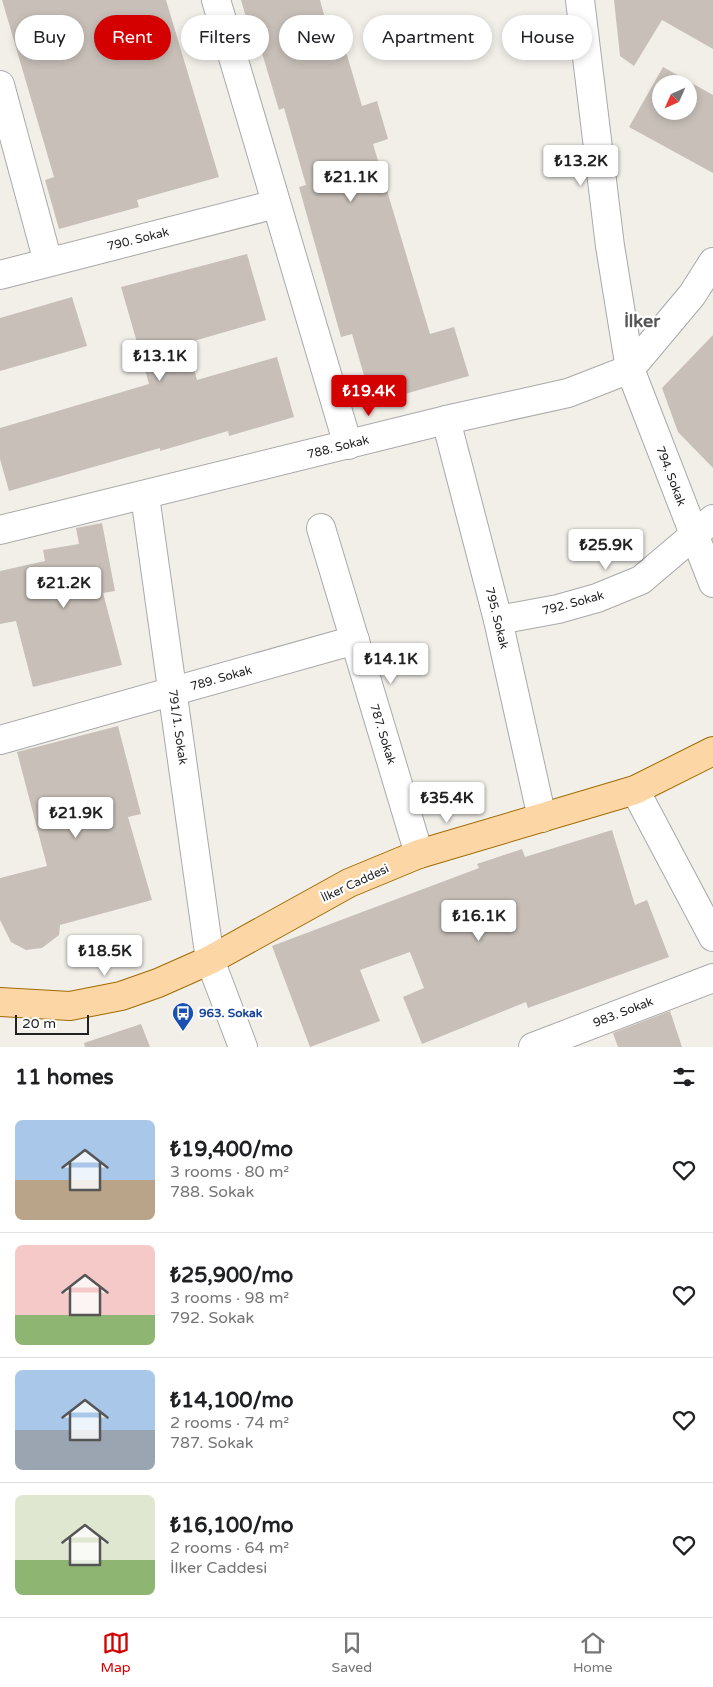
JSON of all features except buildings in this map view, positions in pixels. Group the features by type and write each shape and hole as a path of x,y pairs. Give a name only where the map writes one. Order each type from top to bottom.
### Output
{"main road":[{"name":"İlker Caddesi","path":"0,1002 70,1006 120,996 158,983 210,960 349,883 419,854 635,790 713,751"}],"street":[{"path":"216,0 348,445"},
{"name":"794. Sokak","path":"580,0 610,246 630,369 704,528 713,583"},
{"path":"0,85 48,262"},
{"name":"790. Sokak","path":"0,275 276,204"},
{"name":"788. Sokak","path":"0,530 145,496 446,420 568,393 630,369 692,295 713,262"},
{"name":"795. Sokak","path":"446,420 498,620 542,818"},
{"name":"791/1. Sokak","path":"145,496 210,960"},
{"name":"787. Sokak","path":"320,528 419,854"},
{"name":"792. Sokak","path":"498,620 558,609 597,598 641,580 704,528"},
{"name":"789. Sokak","path":"0,740 355,640"},
{"path":"635,790 713,937"},
{"path":"210,960 243,1047"},
{"name":"983. Sokak","path":"533,1047 713,978"}],"place":[{"name":"963. Sokak","path":"183,1032"}],"district":[{"name":"İlker","path":"642,321"}]}
